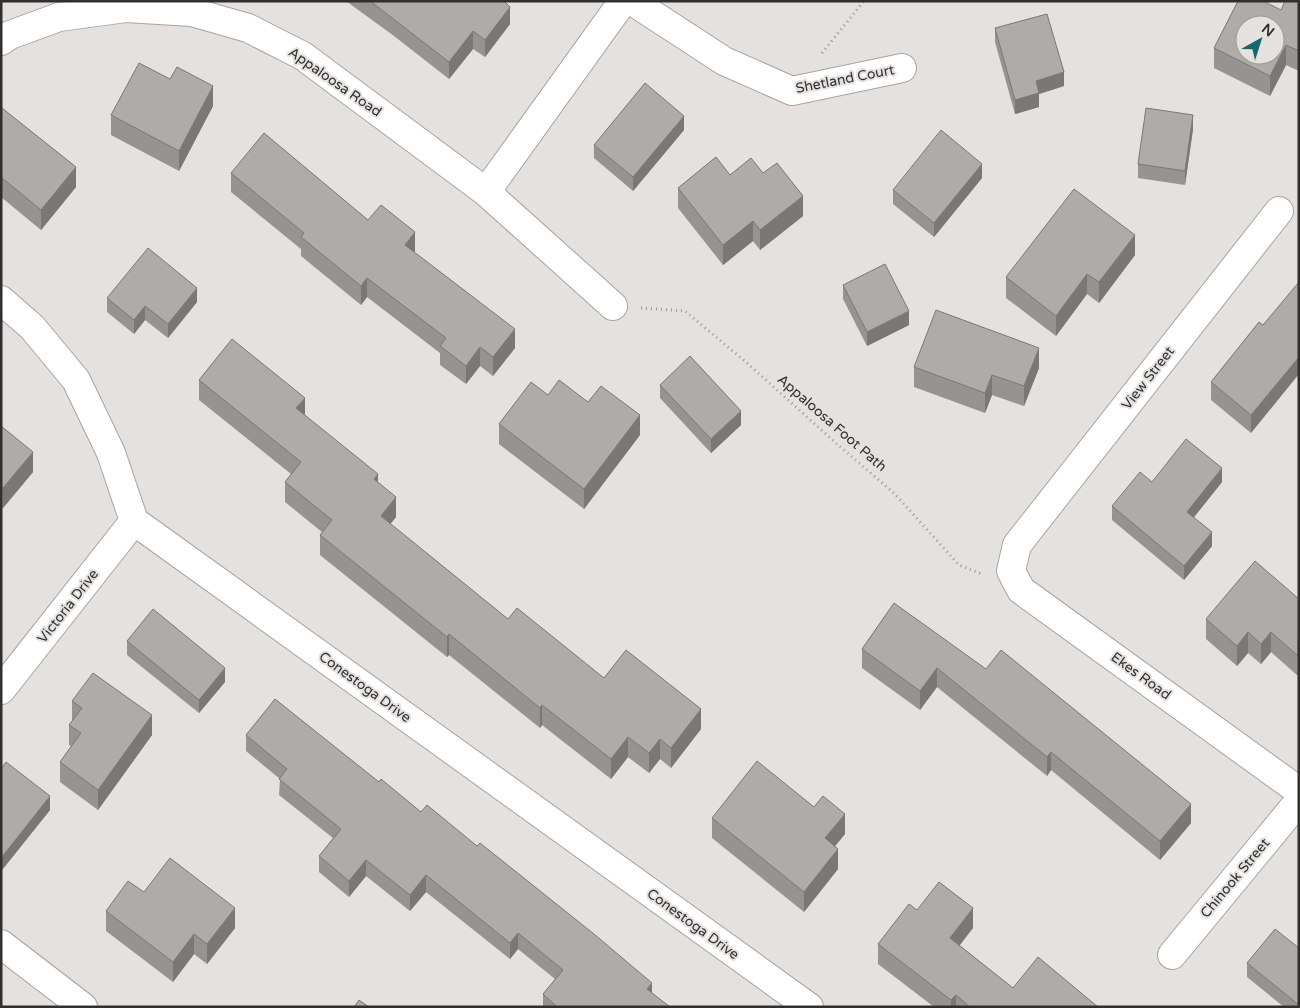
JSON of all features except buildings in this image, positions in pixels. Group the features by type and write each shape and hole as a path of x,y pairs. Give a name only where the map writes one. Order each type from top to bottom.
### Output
{"street":[{"path":"486,192 623,1"},
{"name":"Shetland Court","path":"632,1 724,61 792,91 902,68"},
{"name":"Appaloosa Road","path":"1,41 10,35 58,17 126,8 192,12 248,28 303,56 486,192 613,306"},
{"name":"View Street","path":"1021,590 1011,571 1017,545 1279,210"},
{"path":"1,300 32,327 76,380 111,453 134,521"},
{"name":"Victoria Drive","path":"1,690 134,521"},
{"name":"Conestoga Drive","path":"134,521 809,1007"},
{"name":"Ekes Road","path":"1021,590 1299,791"},
{"name":"Chinook Street","path":"1172,954 1299,801"},
{"path":"1,944 83,1007"}],"path":[{"path":"822,54 864,1"},
{"name":"Appaloosa Foot Path","path":"613,306 685,311 894,492 959,565 1021,590"}]}
